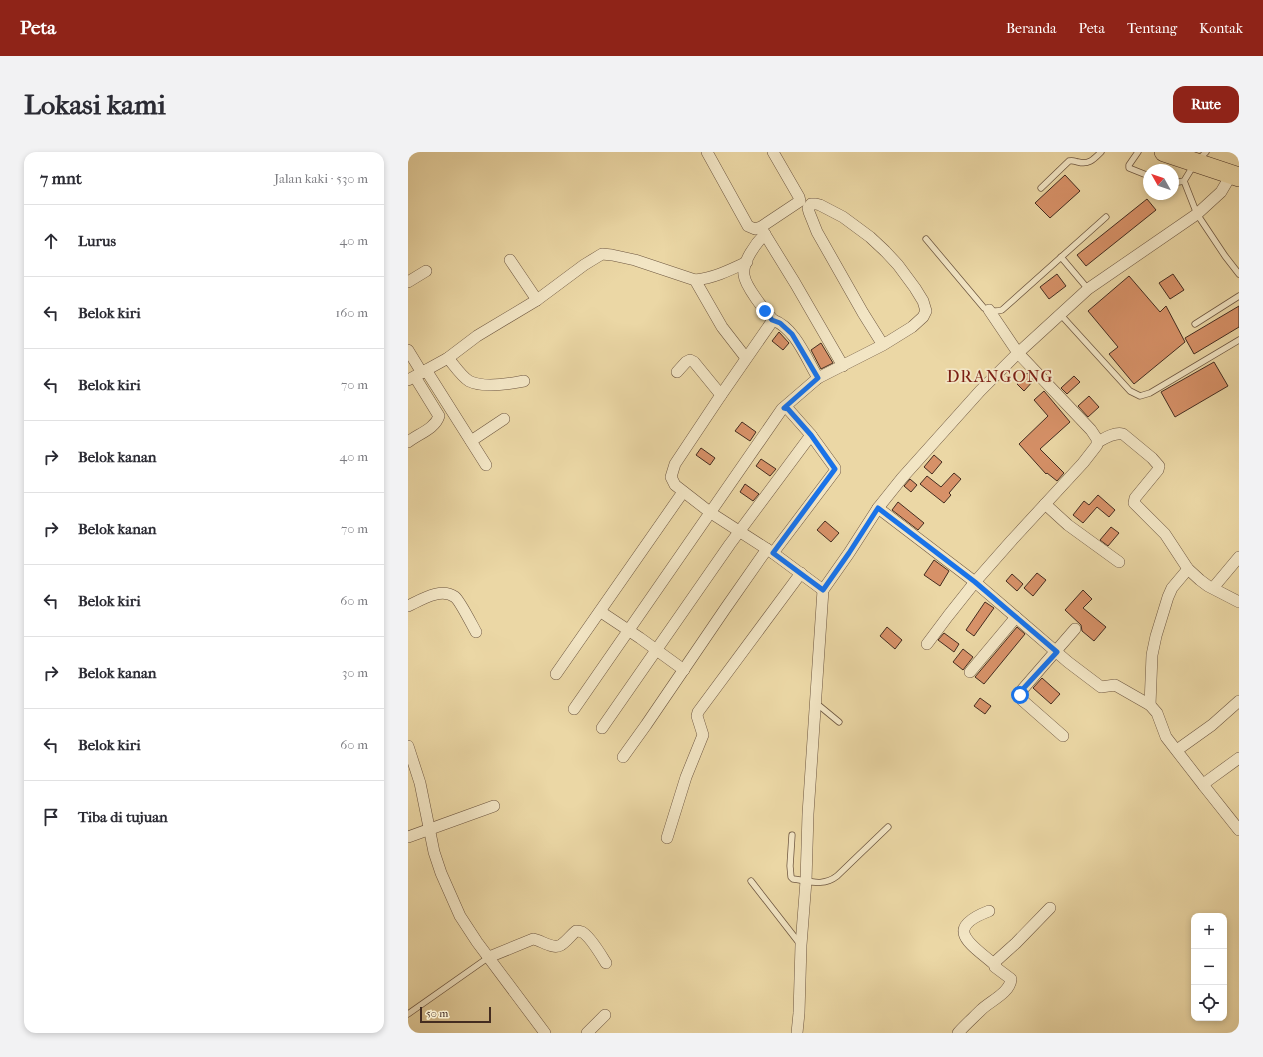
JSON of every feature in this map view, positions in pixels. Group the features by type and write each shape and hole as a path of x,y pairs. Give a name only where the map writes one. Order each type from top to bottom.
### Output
{"highway":[{"path":"1164,152 1201,157 1235,176"}],"street":[{"path":"707,152 748,226 763,231 843,366"},
{"path":"773,152 800,201 809,212 817,232 883,345"},
{"path":"797,1033 799,1013 800,945 806,881 808,814 823,590 878,508 902,478 980,391 1018,352 1088,289 1197,214 1221,192 1235,176"},
{"path":"800,201 763,231 752,250 747,262 744,276 750,290 772,320 780,323 792,334 818,378"},
{"path":"574,709 779,413 818,378 883,345 912,327 923,317 926,311 923,301 898,265 880,246 858,227 843,217 816,204 811,204 808,208 809,212"},
{"path":"418,375 448,358 477,336 537,300 584,265 602,254 634,260 695,280 727,272 747,262"},
{"path":"510,260 537,300"},
{"path":"408,282 426,271"},
{"path":"695,280 722,327 746,358"},
{"path":"989,310 1018,352 1091,430 1098,442"},
{"path":"772,320 675,464 671,477 675,485 683,492 739,532 770,551 823,590"},
{"path":"408,350 418,375 439,416 438,421 434,425 409,439"},
{"path":"448,358 468,380 476,383 500,385 524,381"},
{"path":"677,372 686,362 690,360 694,362 721,395"},
{"path":"418,375 471,441 486,465"},
{"path":"623,756 770,551 835,470 811,435 788,409 784,408"},
{"path":"471,441 504,419"},
{"path":"927,644 975,582 1092,452 1098,442 1118,433 1123,434 1152,458 1159,466 1158,470 1135,498 1134,503 1165,534 1188,569 1208,586 1239,602"},
{"path":"602,728 739,532 811,435"},
{"path":"556,674 601,612 683,492"},
{"path":"1045,504 1068,524 1119,562"},
{"path":"878,508 975,582 1057,652 1102,687 1115,685 1150,705 1157,713 1166,738 1239,830"},
{"path":"1213,588 1239,557"},
{"path":"1150,705 1152,655 1156,636 1172,588 1188,569"},
{"path":"667,838 686,777 703,735 696,716 698,712 801,573"},
{"path":"408,606 435,594 446,594 456,597 476,632"},
{"path":"601,612 657,649 684,670"},
{"path":"970,672 1016,617"},
{"path":"1063,736 1022,700 1020,695 1022,690 1075,630"},
{"path":"1177,750 1212,725 1239,701"},
{"path":"408,746 420,782 434,852 460,916 545,1033"},
{"path":"1204,786 1206,782 1239,758"},
{"path":"408,837 494,806"},
{"path":"995,964 996,961 1016,944 1050,908"},
{"path":"958,1033 982,1009 1008,988 1011,983 1011,979 995,967 995,964 967,941 964,934 964,929 971,920 989,911"},
{"path":"489,957 533,939 557,946 561,945 576,931 579,931 583,932 589,939 606,963"},
{"path":"587,1033 605,1015"}],"lane":[{"path":"1041,188 1069,161 1089,162 1101,152"},
{"path":"1138,152 1129,165 1129,168 1143,174"},
{"path":"1179,182 1184,181 1201,157"},
{"path":"1184,181 1197,214 1239,274"},
{"path":"926,239 981,304 989,310 994,311 1002,310 1106,217"},
{"path":"1061,257 1088,289"},
{"path":"1195,324 1239,296"},
{"path":"1060,314 1130,391 1140,396 1150,393 1239,340"},
{"path":"816,703 839,722"},
{"path":"792,834 790,875 793,879 821,883 831,880 888,827"},
{"path":"751,881 800,945"},
{"path":"408,1014 489,957"}],"building":[{"path":"1065,175 1080,191 1050,218 1035,203"},
{"path":"1146,200 1148,200 1156,210 1086,266 1077,255"},
{"path":"1057,274 1066,286 1049,299 1040,287"},
{"path":"1173,274 1184,290 1170,299 1159,283"},
{"path":"1129,276 1160,312 1166,306 1185,342 1134,384 1109,354 1118,347 1088,311"},
{"path":"1239,306 1239,327 1194,354 1185,338"},
{"path":"779,332 789,343 783,350 772,341"},
{"path":"821,343 833,363 821,369 811,350"},
{"path":"1214,362 1228,386 1175,417 1161,392"},
{"path":"1027,373 1034,380 1024,391 1017,384"},
{"path":"1074,376 1080,382 1067,394 1061,388"},
{"path":"1044,391 1070,422 1040,449 1064,473 1057,481 1047,473 1046,474 1019,444 1048,416 1034,400"},
{"path":"1089,396 1099,407 1088,417 1078,406"},
{"path":"742,422 756,432 750,441 735,431"},
{"path":"701,448 715,458 710,465 696,455"},
{"path":"934,455 942,462 932,474 924,467"},
{"path":"761,459 776,469 770,476 756,466"},
{"path":"954,473 961,479 949,493 951,495 944,503 920,484 927,476 941,487"},
{"path":"910,479 917,485 911,492 904,486"},
{"path":"745,484 759,494 753,501 740,492"},
{"path":"1098,495 1115,510 1109,517 1097,507 1083,523 1073,515 1084,501 1089,505"},
{"path":"898,502 924,523 918,530 892,510"},
{"path":"825,521 839,533 831,542 817,530"},
{"path":"1111,527 1119,533 1108,546 1100,540"},
{"path":"934,560 949,571 940,586 924,575"},
{"path":"1037,573 1046,580 1033,596 1024,588"},
{"path":"1012,574 1023,584 1017,591 1006,581"},
{"path":"1083,590 1092,599 1083,608 1106,627 1094,641 1082,631 1081,625 1065,610"},
{"path":"985,602 994,608 974,636 966,630"},
{"path":"887,627 902,640 895,649 880,636"},
{"path":"1017,627 1025,634 984,684 975,677"},
{"path":"944,633 959,644 954,652 938,640"},
{"path":"963,649 973,657 963,670 953,662"},
{"path":"1042,678 1060,694 1051,704 1033,688"},
{"path":"980,698 991,706 985,714 974,706"}],"district":[{"name":"DRANGONG","path":"1000,376"}],"route":[{"path":"765,311 772,320 786,327 792,334 818,378 784,408 788,409 811,435 835,469 773,553 823,590 878,508 975,582 1057,652 1022,690 1020,695"}]}
